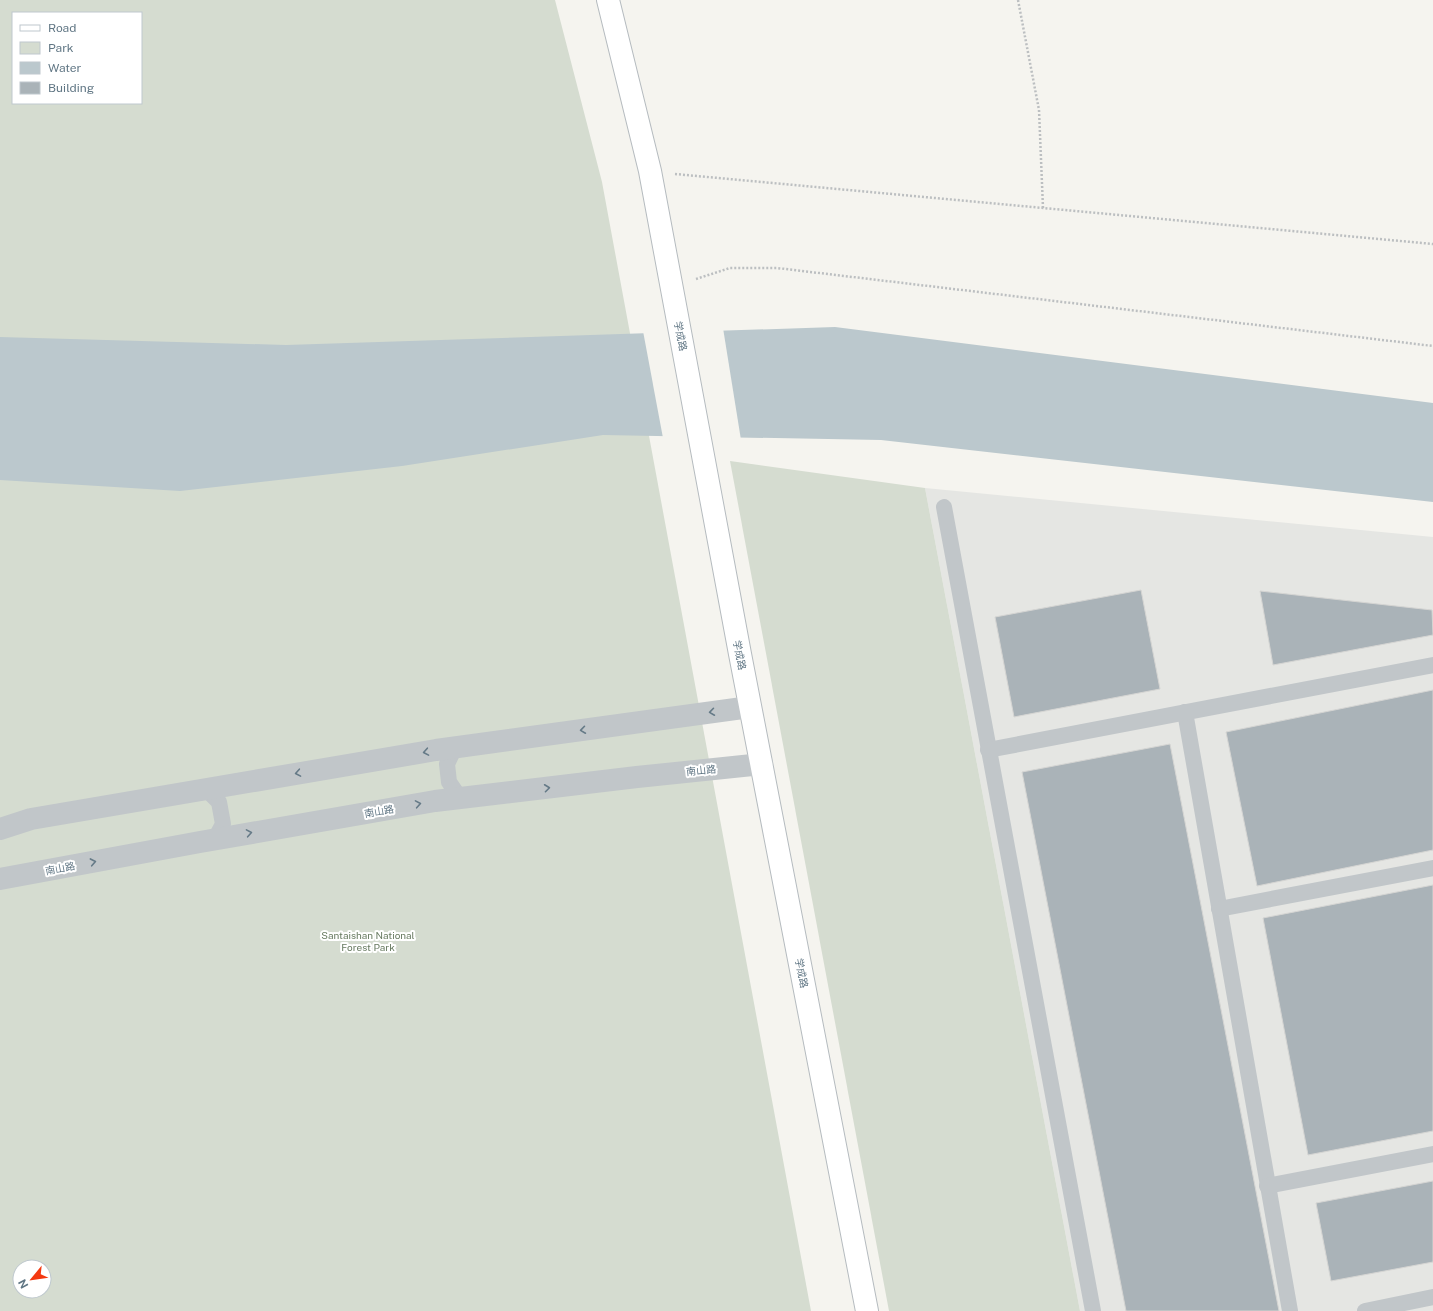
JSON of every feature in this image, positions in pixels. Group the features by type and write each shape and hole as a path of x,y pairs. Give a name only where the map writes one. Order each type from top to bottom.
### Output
{"street":[{"name":"学成路","path":"608,0 650,171 750,707 867,1311"},
{"path":"0,829 32,819 455,747 750,707"},
{"name":"南山路","path":"0,880 215,839 435,801 762,764"}],"lane":[{"path":"944,507 1093,1311"},
{"path":"988,750 1433,665"},
{"path":"1185,712 1290,1311"},
{"path":"455,747 446,764 449,782 460,798"},
{"path":"206,789 219,802 224,824 215,839"},
{"path":"1219,909 1433,868"},
{"path":"1267,1186 1433,1154"},
{"path":"1365,1311 1433,1297"}],"path":[{"path":"1018,0 1039,110 1043,208"},
{"path":"650,171 1433,244"},
{"path":"672,286 730,268 777,268 1433,346"}],"shaded area":[{"path":"925,488 1433,537 1433,1311 1080,1311"}],"green space":[{"name":"Santaishan National Forest Park","path":"0,0 555,0 602,182 811,1311 0,1311"},
{"path":"730,461 925,488 1080,1311 889,1311"}],"water":[{"path":"835,327 1433,403 1433,502 881,440 603,435 402,466 180,491 0,480 0,337 286,345"}],"pier":[{"path":"723,328 741,440 663,438 643,331"}],"building":[{"path":"1141,590 1160,689 1014,717 995,617"},
{"path":"1260,591 1432,610 1433,635 1273,665"},
{"path":"1433,690 1433,850 1257,886 1226,732"},
{"path":"1170,744 1279,1311 1126,1311 1022,772"},
{"path":"1433,885 1433,1131 1308,1155 1263,918"},
{"path":"1433,1181 1433,1262 1331,1281 1316,1203"}]}
